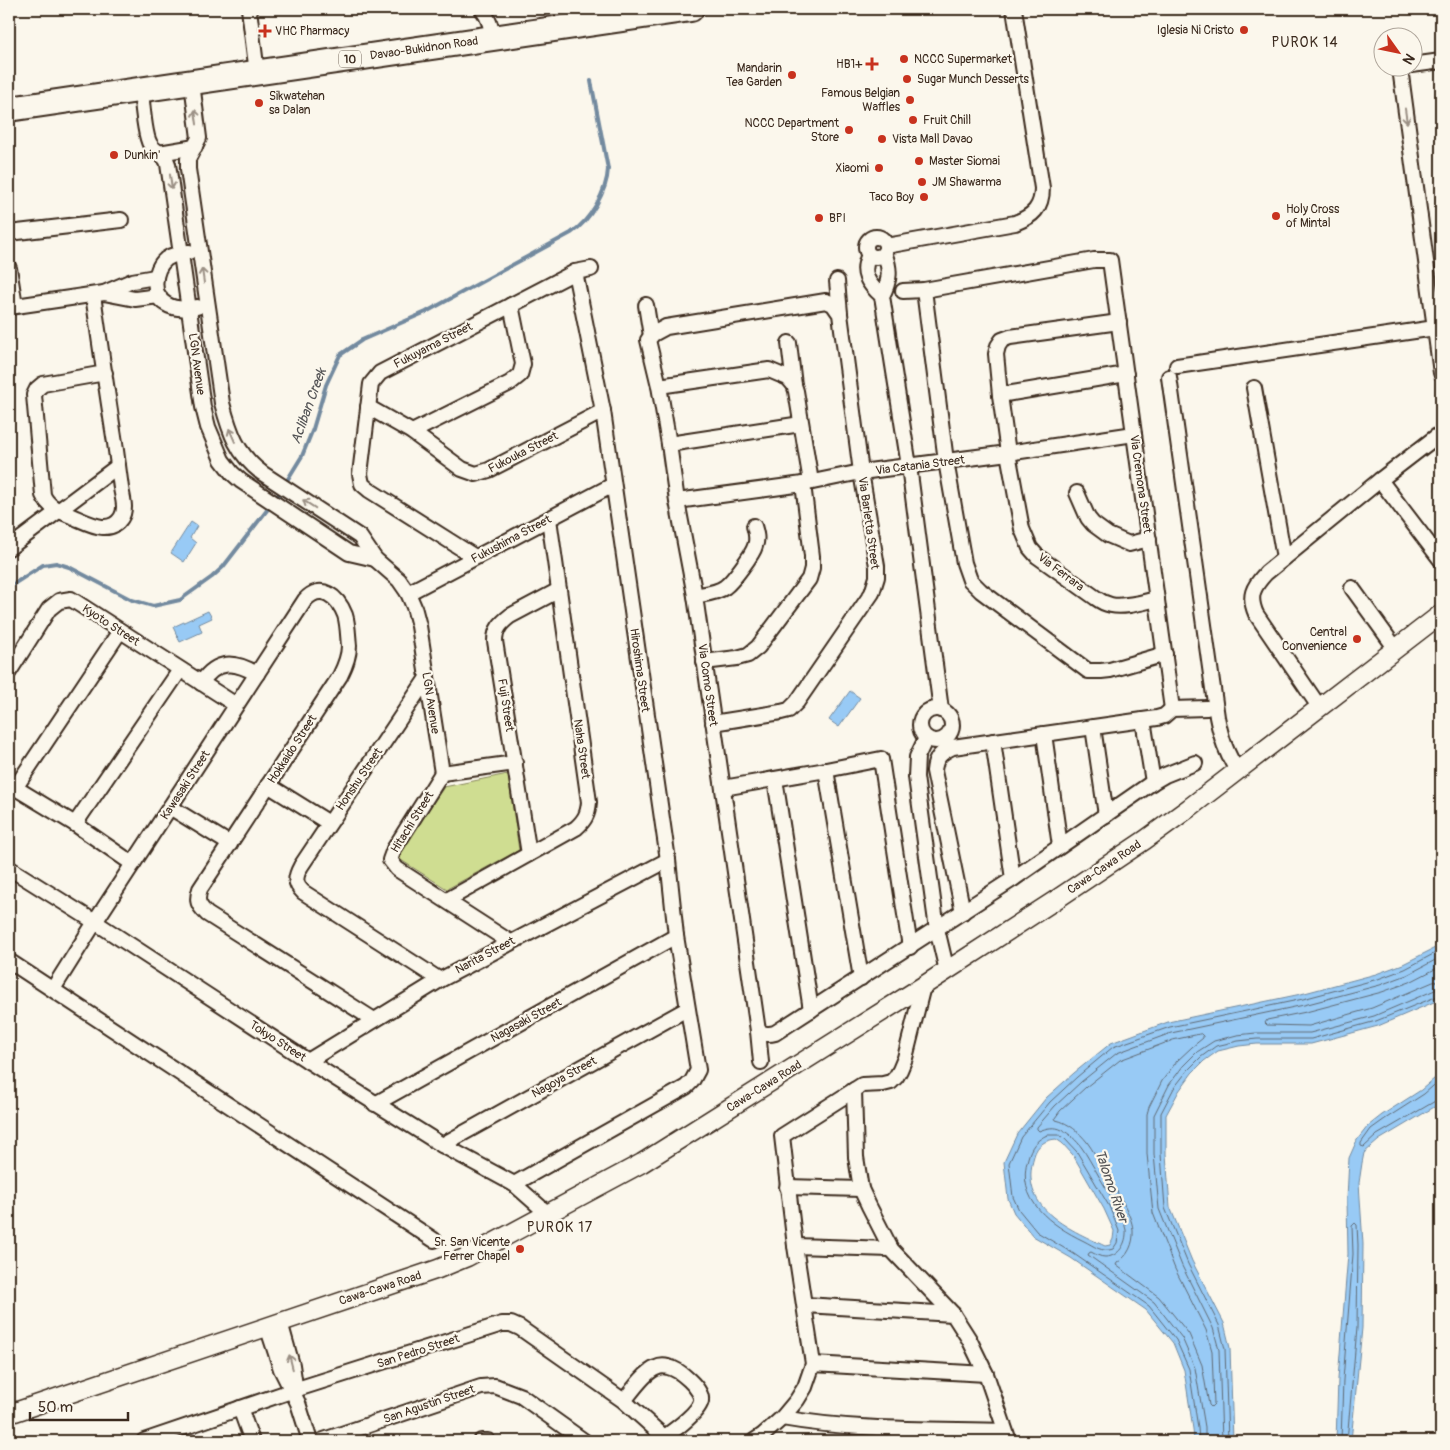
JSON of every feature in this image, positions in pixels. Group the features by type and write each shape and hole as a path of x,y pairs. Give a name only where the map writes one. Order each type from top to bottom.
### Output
{"highway":[{"name":"Davao-Bukidnon Road","path":"9,109 493,38 657,11 691,9"}],"street":[{"path":"249,9 257,73"},
{"path":"482,9 487,15 493,38"},
{"path":"885,250 1015,223 1033,214 1039,205 1042,198 1042,188 1014,9"},
{"path":"1422,63 1441,61"},
{"path":"1401,78 1441,373"},
{"name":"LGN Avenue","path":"192,82 199,132 188,159 188,169 221,393 227,421 239,450 247,460 262,473 360,537 375,558 387,568 408,593 419,626 442,773"},
{"name":"LGN Avenue","path":"141,90 148,140 153,149 165,157 168,164 202,396 208,427 222,460 232,473 251,489 349,553 375,558"},
{"path":"159,153 194,148"},
{"path":"9,233 121,220"},
{"path":"200,250 181,253 167,258 155,277 158,296 166,305 181,308 208,305"},
{"path":"882,296 874,289 866,275 866,264 870,255 876,258 882,256 885,250"},
{"path":"885,250 889,278 882,296 909,466 941,710"},
{"name":"Via Cremona Street","path":"924,290 1094,260 1110,260 1172,709"},
{"path":"9,268 12,307 99,294 132,281 155,277"},
{"name":"Fukuyama Street","path":"475,557 362,484 360,474 371,384 380,373 575,272 591,269"},
{"name":"Hiroshima Street","path":"514,1184 686,1087 698,1070 676,936 668,860 603,411 575,272"},
{"name":"Via Barletta Street","path":"713,723 789,710 797,702 872,593 877,577 877,566 861,472 837,282"},
{"path":"903,291 924,290 946,461 964,563 970,580 981,591 1085,670 1092,672 1101,671 1165,654"},
{"path":"99,294 135,299 158,296"},
{"path":"99,294 104,373 124,507 123,515 116,524 100,527 58,511 46,501 43,495 34,395 43,384 104,373"},
{"path":"650,338 655,332 666,327 826,302 833,304 841,319"},
{"path":"412,432 510,383 520,375 523,364 511,305"},
{"name":"Via Como Street","path":"646,305 694,596 761,1032 761,1062"},
{"name":"Via Ferrara","path":"1119,322 1002,340 996,354 1000,395 1008,453 1022,529 1030,548 1038,556 1096,598 1111,605 1122,606 1157,599"},
{"path":"1238,771 1227,753 1218,717 1184,487 1173,372 1434,328"},
{"path":"704,662 748,655 758,647 809,579 812,568 807,483 790,343"},
{"path":"659,386 769,370 788,378 794,384"},
{"path":"1000,395 1126,374"},
{"path":"1254,388 1284,558"},
{"path":"202,396 221,393"},
{"name":"Fukouka Street","path":"368,407 412,432 462,469 476,474 490,470 603,411"},
{"path":"669,444 801,424"},
{"path":"1320,708 1261,622 1252,605 1252,595 1255,587 1266,573 1284,558 1441,433"},
{"name":"Via Catania Street","path":"677,501 807,483 861,472 1134,434"},
{"path":"232,473 247,460"},
{"path":"9,548 118,466"},
{"path":"1380,480 1441,560"},
{"name":"Fukushima Street","path":"408,593 613,485"},
{"path":"1077,493 1088,518 1108,536 1128,544 1149,539"},
{"name":"Naha Street","path":"447,900 580,824 588,813 589,802 549,518"},
{"path":"694,596 726,587 756,546 757,537 754,526"},
{"path":"1352,588 1396,649"},
{"name":"Fuji Street","path":"529,854 495,634 503,621 510,616 559,590"},
{"name":"Kawasaki Street","path":"53,989 305,600 316,591 324,592"},
{"name":"Hokkaido Street","path":"324,592 336,600 346,618 349,648 346,663 335,684 200,889 197,898 198,904 207,914 374,1020"},
{"name":"Kyoto Street","path":"9,672 48,609 59,601 71,599 236,705"},
{"name":"Cawa-Cawa Road","path":"9,1414 438,1269 467,1257 642,1163 947,971 1145,840 1238,771 1441,614"},
{"path":"120,631 12,786 75,824 133,864"},
{"path":"201,683 211,672 228,664 245,667 257,674"},
{"path":"75,824 180,670"},
{"name":"Honshu Street","path":"427,678 300,866 296,874 296,882 303,892 440,980"},
{"path":"963,912 934,771 934,765 939,755 953,747 1144,720 1164,716 1172,709 1206,708"},
{"path":"931,710 941,710 949,715 952,724 950,733 944,739 934,741 926,738 920,729 921,719 925,713 931,710"},
{"path":"1144,720 1153,782"},
{"path":"1094,727 1106,814"},
{"path":"1044,734 1060,846"},
{"path":"926,738 917,757 916,777 937,929 947,971"},
{"path":"993,741 1013,879"},
{"path":"723,788 881,759 910,946"},
{"path":"442,773 515,763"},
{"path":"761,1032 769,1035 774,1034 1013,879 1153,782 1195,763"},
{"path":"826,770 861,978"},
{"name":"Hitachi Street","path":"442,773 394,849 390,860 397,869 510,942"},
{"path":"775,779 811,1010"},
{"path":"268,785 329,823"},
{"path":"170,807 230,844"},
{"name":"Narita Street","path":"308,1060 440,980 668,860"},
{"name":"Tokyo Street","path":"9,868 96,922 376,1104 442,1145 514,1184 548,1214"},
{"name":"Nagasaki Street","path":"376,1104 676,936"},
{"path":"9,961 434,1240"},
{"path":"754,1441 782,1418 797,1400 805,1387 813,1364 795,1246 782,1136 862,1085 884,1084 891,1082 896,1077 905,1058 923,986"},
{"name":"Nagoya Street","path":"442,1145 687,1009"},
{"path":"782,1418 826,1424 1007,1436 986,1374 969,1339 954,1314 891,1249 861,1189 856,1157 854,1090"},
{"path":"787,1187 861,1189"},
{"path":"795,1246 891,1249"},
{"path":"805,1305 954,1314"},
{"path":"273,1324 281,1369 295,1395 310,1441"},
{"name":"San Pedro Street","path":"144,1441 240,1408 295,1395 502,1324 511,1324 520,1328 624,1401 661,1439"},
{"path":"813,1364 986,1374"},
{"path":"624,1401 651,1370 659,1366 668,1366 677,1370 689,1380 700,1394 701,1401 693,1414 661,1439"},
{"name":"San Agustin Street","path":"321,1441 481,1387 495,1386 521,1396 584,1441"},
{"path":"240,1408 252,1441"},
{"path":"481,1441 488,1441"}],"green space":[{"path":"508,774 519,850 447,889 396,857 444,787"}],"water":[{"path":"191,522 197,526 190,538 196,543 184,562 171,553"},
{"path":"208,611 212,618 199,624 202,632 180,642 173,627"},
{"path":"850,691 860,698 839,727 829,720"},
{"name":"Talomo River","path":"1441,945 1441,999 1378,1026 1311,1044 1257,1044 1218,1051 1192,1073 1179,1091 1166,1115 1166,1154 1170,1207 1192,1261 1224,1323 1230,1348 1233,1441 1194,1441 1184,1370 1173,1343 1146,1310 1071,1258 1033,1236 1014,1213 1008,1199 1004,1162 1017,1134 1046,1098 1111,1043 1168,1022 1301,994 1376,974 1403,964","holes":["1056,1139 1073,1155 1104,1209 1114,1231 1110,1245 1105,1246 1076,1232 1049,1214 1039,1203 1033,1189 1031,1174 1034,1156 1037,1149 1045,1142"]},
{"path":"1441,1073 1441,1103 1379,1140 1364,1153 1359,1183 1363,1244 1362,1328 1351,1441 1336,1441 1338,1379 1348,1254 1347,1199 1349,1158 1357,1140 1368,1126 1421,1090"}],"waterway":[{"name":"Acliban Creek","path":"275,500 302,456 313,429 326,385 340,355 362,340 426,312 571,233 585,221 601,196 608,169 591,81"},
{"name":"Acliban Creek","path":"9,587 43,565 56,563 69,567 132,600 153,606 180,600 223,567 271,505"}],"place":[{"name":"Iglesia Ni Cristo","path":"1244,30"},
{"name":"VHC Pharmacy","path":"265,31"},
{"name":"NCCC Supermarket","path":"904,59"},
{"name":"HB1+","path":"872,64"},
{"name":"Mandarin Tea Garden","path":"792,75"},
{"name":"Sugar Munch Desserts","path":"907,79"},
{"name":"Famous Belgian Waffles","path":"910,100"},
{"name":"Sikwatehan sa Dalan","path":"259,103"},
{"name":"Fruit Chill","path":"913,120"},
{"name":"NCCC Department Store","path":"849,130"},
{"name":"Vista Mall Davao","path":"882,139"},
{"name":"Dunkin'","path":"114,155"},
{"name":"Master Siomai","path":"919,161"},
{"name":"Xiaomi","path":"879,168"},
{"name":"JM Shawarma","path":"922,182"},
{"name":"Taco Boy","path":"924,197"},
{"name":"Holy Cross of Mintal","path":"1276,216"},
{"name":"BPI","path":"819,218"},
{"name":"Central Convenience","path":"1357,639"},
{"name":"Sr. San Vicente Ferrer Chapel","path":"520,1249"}],"district":[{"name":"PUROK 14","path":"1305,42"},
{"name":"PUROK 17","path":"560,1227"}]}
